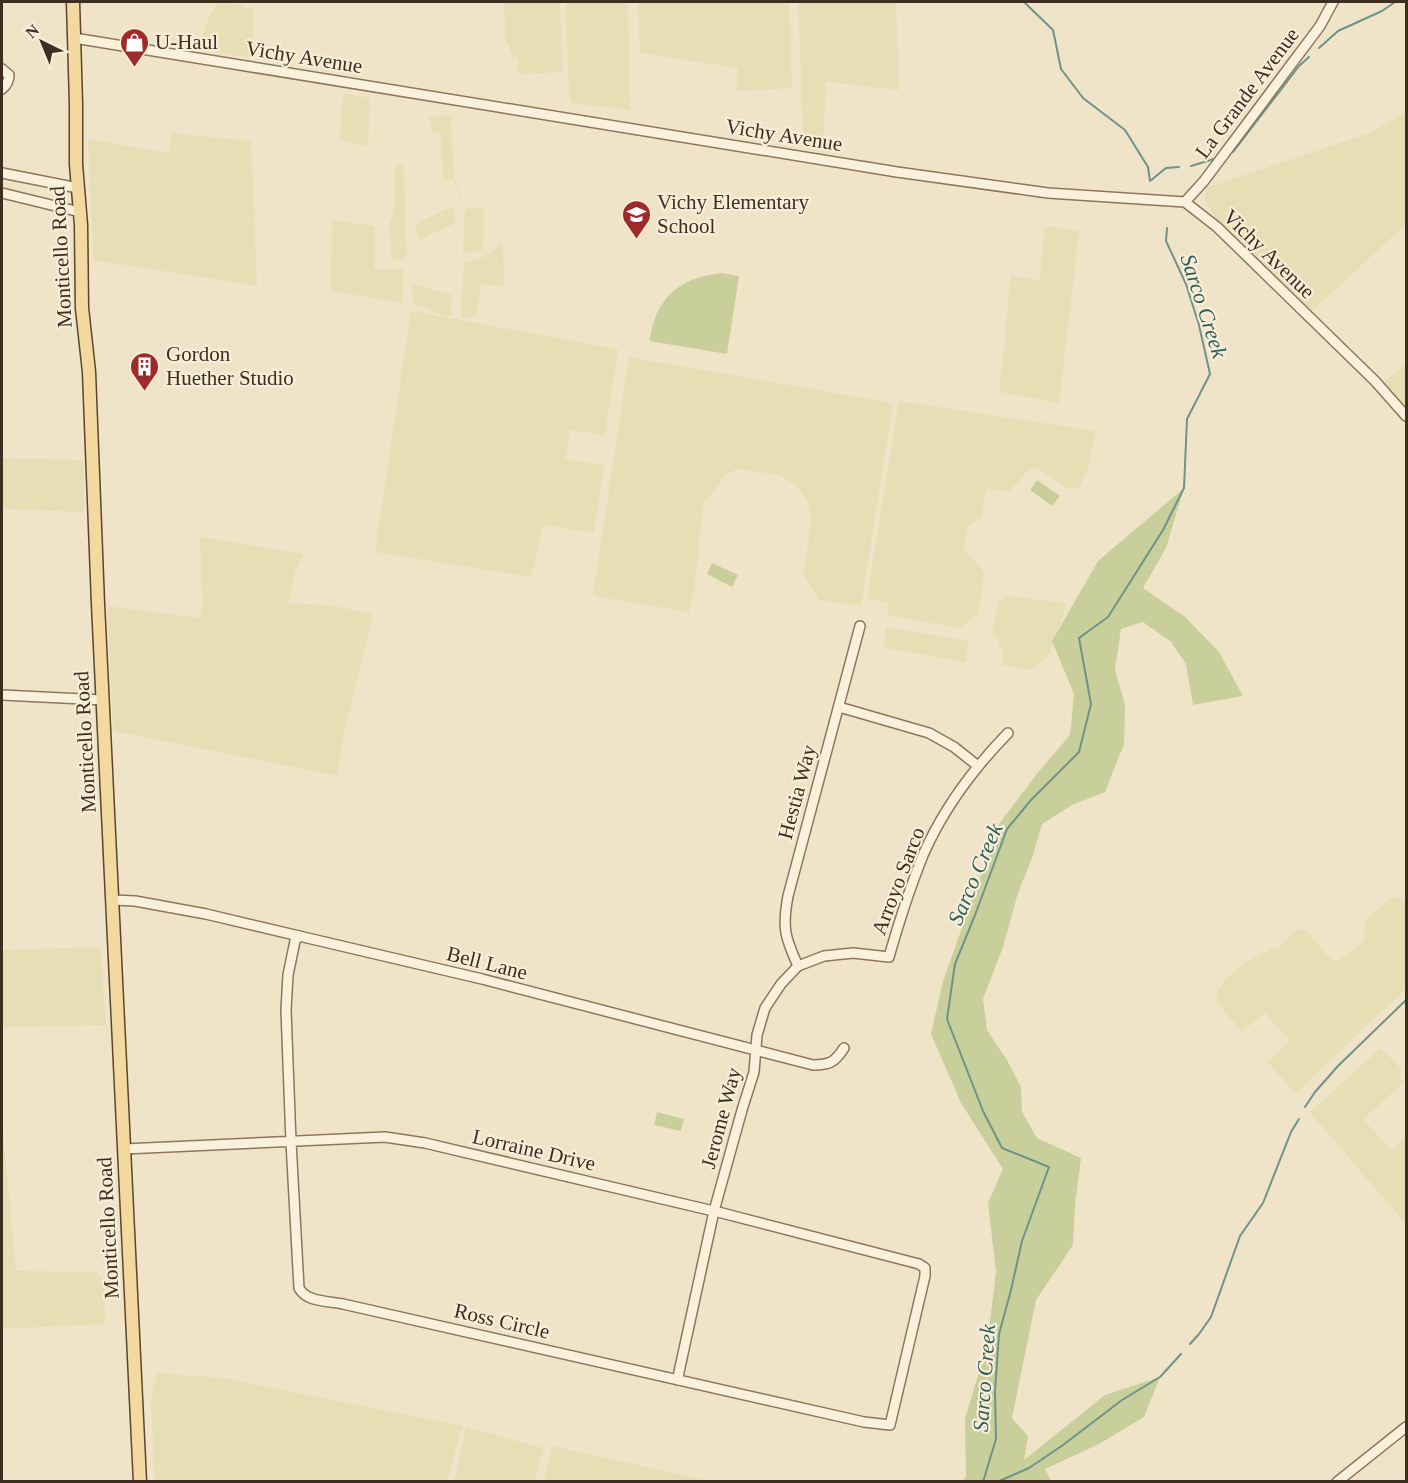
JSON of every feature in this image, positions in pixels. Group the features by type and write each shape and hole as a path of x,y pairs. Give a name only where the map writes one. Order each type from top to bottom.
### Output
{"main road":[{"name":"Monticello Road","path":"73,2 82,308 89,372 140,1482"}],"street":[{"name":"La Grande Avenue","path":"1185,202 1204,181 1320,27 1333,2"},
{"name":"Vichy Avenue","path":"74,38 897,172 1048,193 1185,202 1217,227 1375,381 1407,416"},
{"path":"2,69 9,75 9,81 2,88"},
{"path":"2,173 78,188"},
{"path":"2,193 80,212"},
{"name":"Hestia Way","path":"798,966 786,936 784,916 860,626"},
{"path":"2,695 103,700"},
{"path":"838,707 929,733 954,747 978,766"},
{"name":"Arroyo Sarco","path":"889,957 903,910 936,828 962,786 1008,733"},
{"name":"Bell Lane","path":"113,900 135,901 206,914 483,980 813,1065 824,1065 834,1061 844,1048"},
{"name":"Ross Circle","path":"298,936 295,941 286,990 299,1288 308,1297 864,1422 890,1425 923,1287 925,1268"},
{"name":"Jerome Way","path":"678,1380 714,1211 754,1072 755,1049 765,1008 781,984 798,966 824,956 852,952 889,957"},
{"name":"Lorraine Drive","path":"124,1149 385,1137 415,1141 714,1211 919,1264 925,1268"},
{"path":"1337,1482 1407,1428"}],"shaded area":[{"path":"218,2 243,5 244,8 253,9 253,58 200,50 207,22"},
{"path":"504,2 560,2 562,72 518,74 518,58 514,58 506,40"},
{"path":"566,2 628,2 630,110 572,103 569,91"},
{"path":"638,2 789,2 792,88 737,91 738,68 640,53"},
{"path":"798,2 896,2 899,90 826,82 823,152 804,149"},
{"path":"343,93 370,98 368,146 340,140"},
{"path":"1406,112 1406,224 1311,312 1266,273 1215,217 1205,200 1206,188 1372,132"},
{"path":"451,115 454,179 466,209 484,208 483,251 488,255 503,243 504,286 481,284 475,318 461,318 464,263 487,256 482,251 463,253 465,209 453,179 443,179 441,134 433,132 429,117"},
{"path":"171,133 251,141 257,286 93,260 88,139 170,153"},
{"path":"404,165 406,257 400,260 391,259 390,220 395,210 395,166"},
{"path":"451,207 454,210 455,223 419,240 415,228 418,223"},
{"path":"332,220 374,226 374,269 403,269 403,303 331,291"},
{"path":"1045,226 1079,231 1059,403 999,392 1011,276 1040,280"},
{"path":"412,284 452,295 451,316 458,317 442,315 413,303"},
{"path":"411,311 618,349 605,435 570,430 565,459 604,465 594,533 543,525 531,577 375,552"},
{"path":"629,357 893,403 861,606 819,600 803,574 812,520 807,500 798,487 780,475 737,469 724,476 703,505 695,583 689,612 593,596"},
{"path":"1406,364 1406,410 1382,384"},
{"path":"899,401 1095,431 1088,469 1079,488 1067,489 1038,468 1028,470 1010,491 986,489 982,517 968,526 964,550 984,572 978,614 959,628 887,615 889,603 867,598"},
{"path":"2,458 84,460 84,512 2,509"},
{"path":"200,537 304,554 295,571 289,603 335,606 373,614 344,733 337,776 113,731 107,606 200,618 203,607"},
{"path":"1008,596 1066,603 1048,656 1033,669 1002,665 1004,651 993,634 998,602"},
{"path":"886,627 968,641 966,662 884,648"},
{"path":"1392,897 1406,898 1406,989 1296,1094 1267,1061 1290,1041 1265,1013 1242,1032 1217,1002 1217,991 1225,980 1244,963 1271,949 1278,948 1298,929 1306,930 1335,961 1349,954 1364,940 1365,920"},
{"path":"100,947 106,1025 2,1027 2,950"},
{"path":"1380,1049 1402,1070 1399,1076 1404,1082 1363,1119 1392,1151 1406,1135 1406,1224 1310,1112"},
{"path":"2,1122 16,1271 96,1272 104,1281 105,1324 2,1329"},
{"path":"157,1373 223,1378 462,1426 447,1481 155,1481 151,1403"},
{"path":"466,1427 543,1448 535,1481 454,1481"},
{"path":"552,1446 710,1481 544,1481"}],"green space":[{"path":"722,273 739,276 727,354 649,341 660,307 674,291 700,277"},
{"path":"1037,480 1060,496 1052,506 1030,490"},
{"path":"1184,488 1166,548 1143,588 1185,617 1219,652 1243,696 1193,705 1186,664 1171,642 1143,622 1121,629 1115,670 1125,705 1124,744 1105,792 1072,805 1042,824 1018,893 1003,947 983,999 987,1030 1007,1060 1021,1087 1022,1112 1037,1138 1081,1158 1073,1245 1036,1300 1012,1418 1028,1436 1024,1460 1105,1395 1160,1377 1144,1417 1099,1444 1045,1469 1051,1481 963,1481 966,1477 965,1419 987,1345 996,1272 988,1203 1003,1169 961,1103 931,1034 943,981 999,824 1070,735 1074,694 1052,641 1098,561"},
{"path":"712,563 738,575 732,587 707,574"},
{"path":"657,1112 684,1119 681,1131 654,1125"}],"waterway":[{"name":"Sarco Creek","path":"1024,2 1053,30 1061,69 1083,98 1125,130 1148,167 1150,181 1166,168 1179,167"},
{"path":"1319,48 1338,31 1382,11 1395,2"},
{"path":"1233,152 1299,66 1309,57"},
{"path":"1191,166 1214,159"},
{"name":"Sarco Creek","path":"983,1482 996,1439 995,1391 999,1334 1022,1241 1049,1167 1002,1148 983,1111 947,1019 955,964 1007,829 1031,800 1079,752 1091,704 1079,638 1108,617 1163,530 1184,488 1187,419 1210,374 1199,325 1186,284 1166,241 1167,228"},
{"path":"1305,1107 1338,1066 1406,1000"},
{"path":"1190,1344 1211,1317 1240,1236 1263,1203 1291,1132 1299,1119"},
{"path":"997,1482 1029,1468 1063,1445 1122,1400 1160,1377 1181,1354"}],"place":[{"name":"U-Haul","path":"134,68"},
{"name":"Vichy Elementary School","path":"636,240"},
{"name":"Gordon Huether Studio","path":"145,392"}]}
